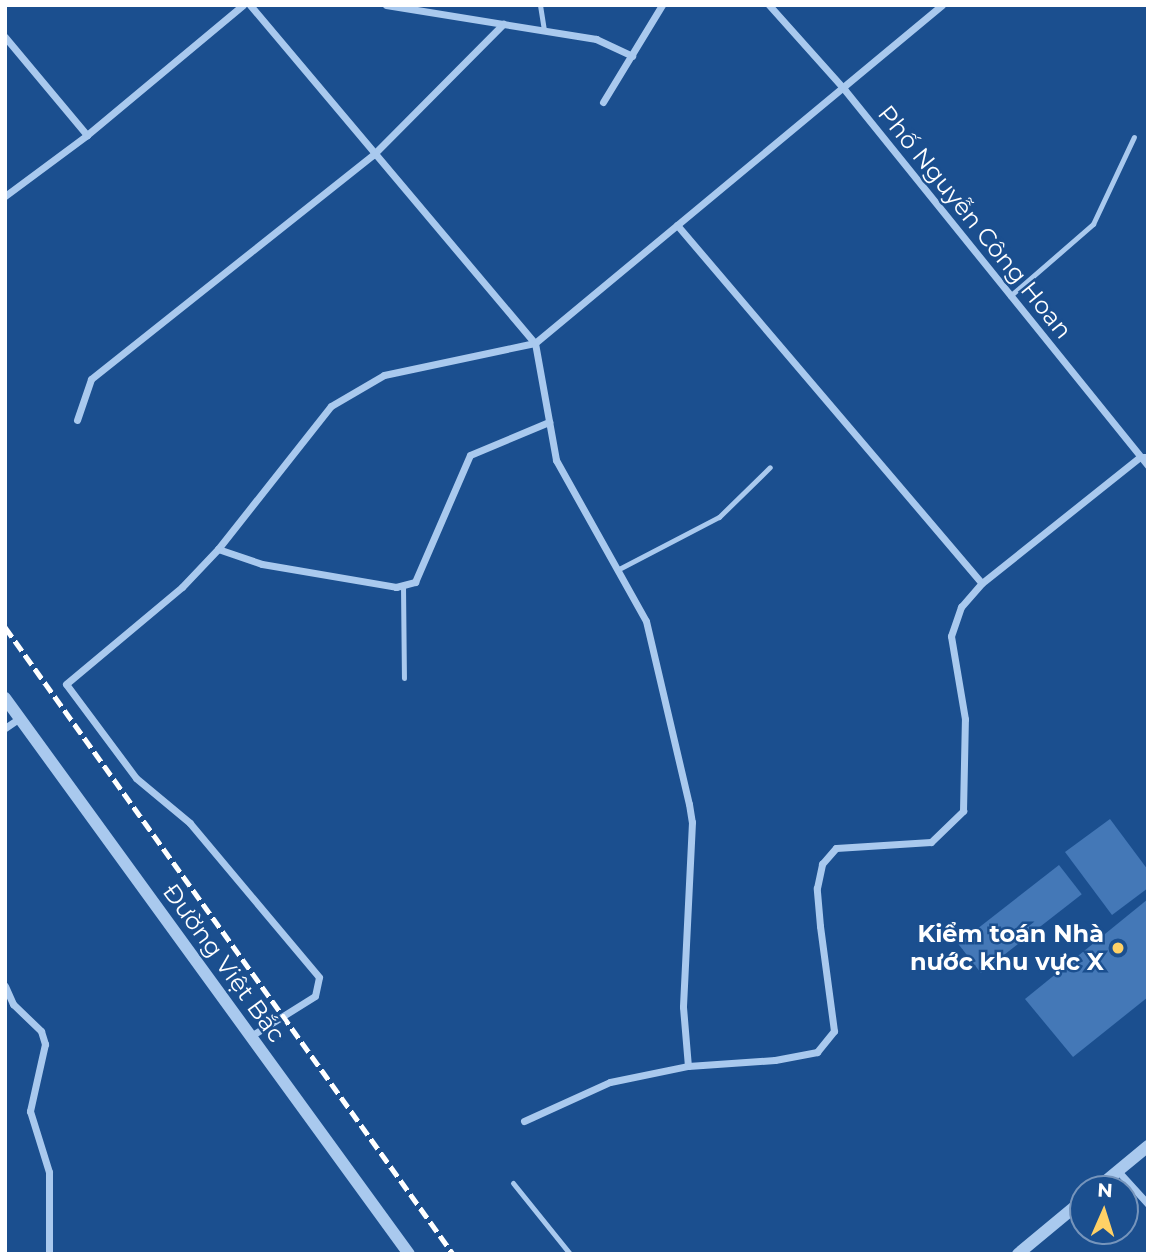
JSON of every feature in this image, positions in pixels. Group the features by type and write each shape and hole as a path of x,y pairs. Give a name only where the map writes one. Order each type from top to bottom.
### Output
{"street":[{"path":"5,196 87,135 243,5"},
{"path":"250,5 373,155 535,343 561,473 617,570 650,635 692,822 683,1007 688,1066"},
{"path":"386,5 607,42 632,56"},
{"path":"603,102 662,5"},
{"name":"Phố Nguyễn Công Hoan","path":"769,5 844,89 1010,296 1144,457 1148,467"},
{"path":"251,1036 315,996 319,977 190,823 136,778 66,684 182,587 218,549 331,406 384,375 535,343 942,5"},
{"path":"77,420 91,379 373,155 503,24"},
{"path":"5,37 87,135"},
{"path":"677,225 982,583"},
{"path":"218,549 262,564 403,586 415,582 423,571 474,450 549,422"},
{"path":"524,1121 610,1082 688,1066 775,1060 817,1052 834,1031 818,901 822,864 836,848 931,842 963,811 965,719 951,636 961,607 982,583 1144,457"},
{"name":"Đường Việt Bắc","path":"5,698 409,1254"},
{"path":"5,729 20,718"},
{"path":"5,986 45,1044 30,1111 49,1172 49,1254"},
{"path":"1113,1175 1148,1146"},
{"path":"1118,1171 1148,1204"},
{"path":"1018,1254 1069,1212"}],"lane":[{"path":"540,5 544,31"},
{"path":"1010,296 1093,224 1133,137"},
{"path":"617,570 719,517 770,467"},
{"path":"403,586 404,678"},
{"path":"513,1183 570,1254"}],"building":[{"path":"1110,819 1148,870 1148,888 1112,915 1065,852"},
{"path":"1059,865 1082,894 981,973 958,944"},
{"name":"Kiểm toán Nhà nước khu vực X","path":"1148,899 1148,997 1073,1057 1025,999"}],"railway":[{"path":"5,627 453,1254"}],"place":[{"name":"Kiểm toán Nhà nước khu vực X","path":"1118,948"}]}
